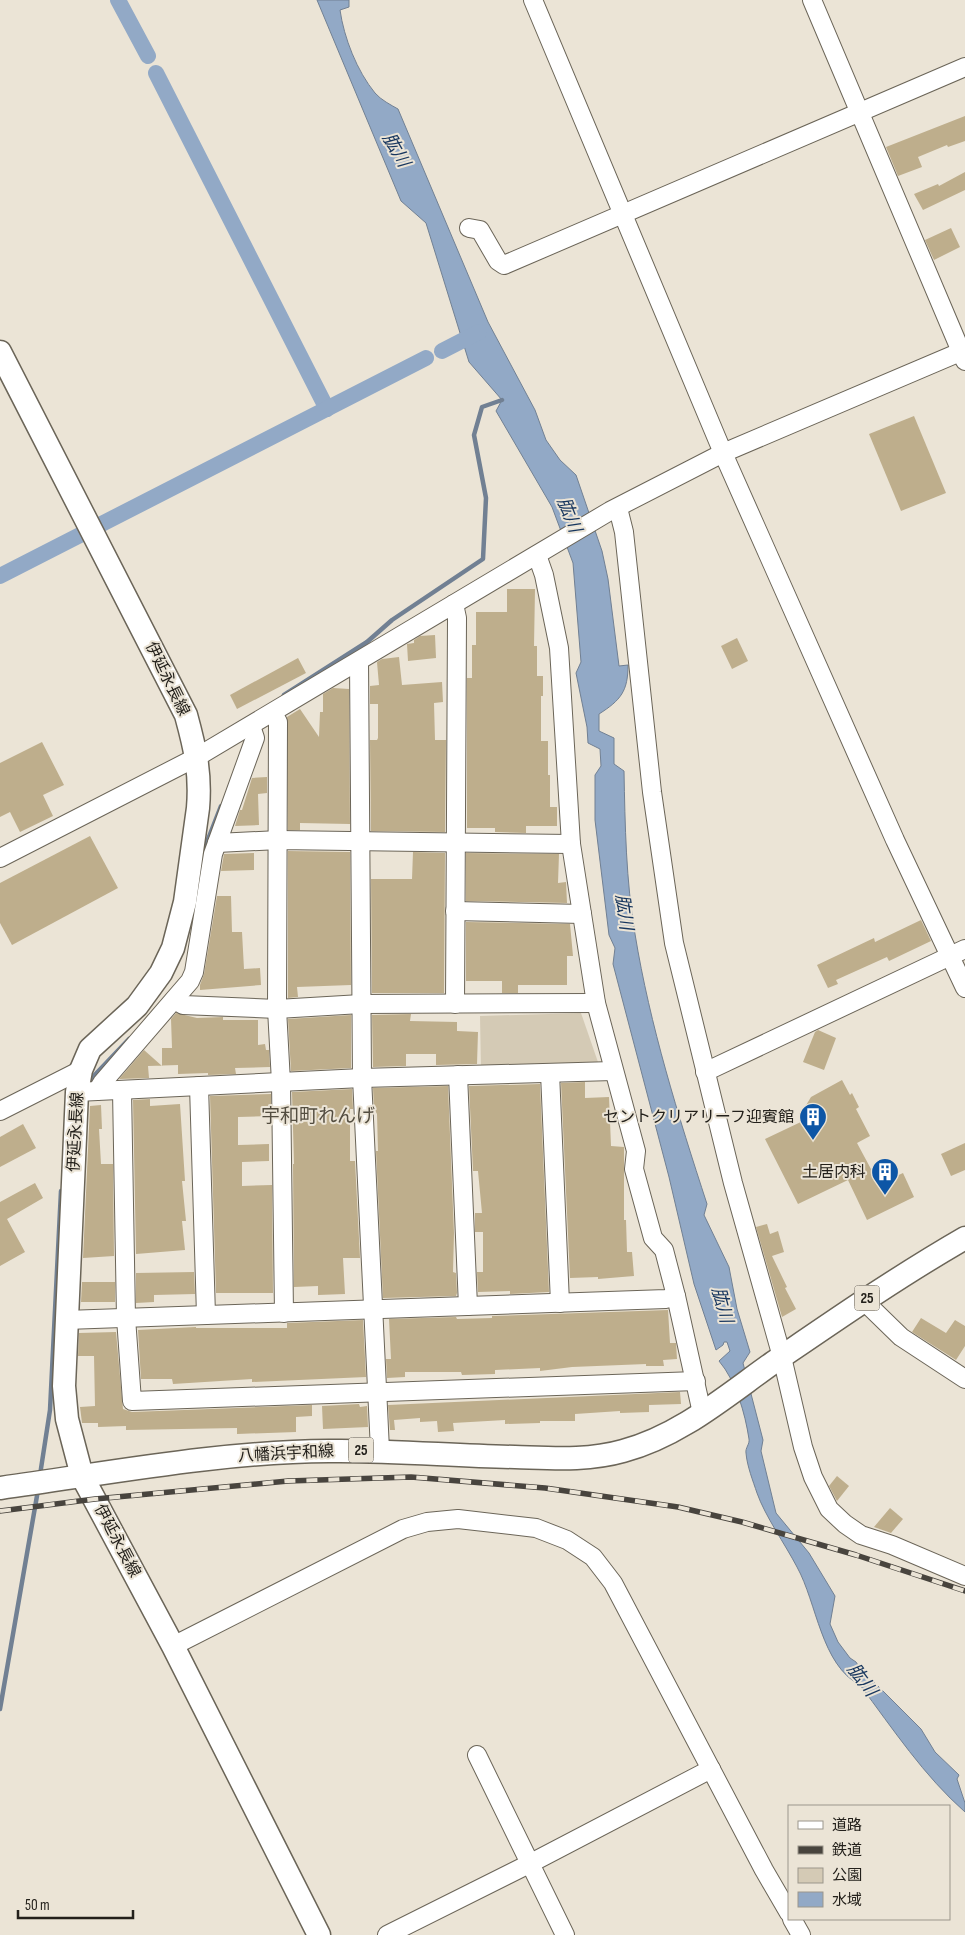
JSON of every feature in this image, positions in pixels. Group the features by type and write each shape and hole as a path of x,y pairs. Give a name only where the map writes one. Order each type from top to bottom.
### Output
{"main road":[{"name":"伊延永長線","path":"0,352 186,715 197,757 198,808 185,902 173,948 160,973 138,1006 90,1048 85,1084 66,1320 64,1386 67,1419 82,1476 173,1646 318,1935"},
{"name":"25","path":"707,1410 863,1300 916,1266 965,1238"},
{"name":"八幡浜宇和線","path":"0,1488 262,1453 380,1450 482,1457 570,1459 624,1451 652,1441 707,1410"}],"street":[{"path":"533,0 723,453 891,831 958,953 965,988"},
{"path":"0,858 197,757 614,509 723,453 964,354 812,0"},
{"path":"469,228 480,230 498,261 504,265 965,67"},
{"path":"614,509 624,532 652,792 672,934 777,1360 803,1447 813,1477 829,1509 845,1524 861,1535 965,1576"},
{"path":"537,555 544,575 559,648 572,844 596,1003 636,1151 634,1169 653,1238 664,1250 696,1381 707,1410"},
{"path":"454,604 457,618 455,1004"},
{"path":"359,661 362,1078 380,1450"},
{"path":"273,713 278,722 277,1008 281,1082 284,1313"},
{"path":"0,1111 85,1084 102,1082 190,981 194,972 213,854 255,738 251,726"},
{"path":"217,843 279,840 361,840 572,844"},
{"path":"455,911 582,914"},
{"path":"705,1072 958,953"},
{"path":"174,1000 183,1005 277,1008 361,1004 596,1003"},
{"path":"85,1084 122,1090 362,1078 613,1070"},
{"path":"550,1073 560,1303"},
{"path":"458,1076 468,1306"},
{"path":"199,1086 206,1315"},
{"path":"122,1090 126,1318 132,1401 696,1381"},
{"path":"66,1320 666,1299 676,1296"},
{"path":"863,1300 901,1338 965,1379"},
{"path":"173,1646 403,1529 427,1522 458,1519 536,1528 567,1540 593,1557 613,1583 764,1870 788,1911"},
{"path":"477,1755 565,1935"},
{"path":"386,1935 531,1864 711,1769"},
{"path":"793,1920 801,1935"}],"green space":[{"path":"581,1013 599,1065 481,1069 480,1016"}],"water":[{"name":"肱川","path":"317,0 349,0 349,7 340,10 348,43 362,75 375,93 398,109 488,322 535,410 546,440 560,460 576,475 602,551 608,579 619,666 628,665 627,682 622,694 613,704 599,714 599,731 614,738 614,764 624,771 628,873 632,914 641,968 666,1070 707,1204 704,1215 729,1267 737,1309 750,1352 743,1363 763,1440 761,1451 776,1513 809,1553 835,1596 830,1624 838,1642 850,1658 856,1662 866,1678 872,1680 921,1729 935,1752 959,1775 957,1779 965,1803 965,1812 922,1768 860,1685 847,1676 837,1663 821,1632 797,1567 765,1511 757,1493 747,1458 746,1451 749,1439 742,1408 735,1388 719,1361 730,1351 727,1342 724,1342 716,1350 694,1284 669,1177 613,964 615,948 609,935 595,820 595,775 601,766 600,749 588,743 587,727 576,673 581,662 573,563 552,507 496,411 502,400 469,362 426,223 401,201"}],"building":[{"path":"965,116 965,141 948,147 947,145 918,157 922,167 898,176 886,147"},
{"path":"965,172 965,190 923,210 914,194 938,184 939,186"},
{"path":"951,228 960,247 934,260 925,240"},
{"path":"914,416 946,493 901,511 869,434"},
{"path":"507,589 535,589 534,646 537,646 537,676 543,676 541,741 548,741 550,807 557,807 557,826 526,826 526,833 495,832 495,828 467,828 467,678 472,678 472,645 476,645 476,612 507,612"},
{"path":"435,635 436,658 408,661 407,644 414,643 414,640 420,636"},
{"path":"737,638 748,661 732,669 721,646"},
{"path":"399,657 402,685 442,682 443,702 434,703 435,740 446,740 445,832 371,831 370,740 377,740 378,738 378,704 370,704 370,686 379,685 377,662 382,659"},
{"path":"298,658 306,673 237,709 230,695"},
{"path":"333,688 349,689 350,824 300,823 300,830 288,830 287,717 300,709 319,737 320,712 323,712 323,694"},
{"path":"42,742 64,785 43,795 53,816 20,832 10,812 0,817 0,763"},
{"path":"267,777 267,793 258,794 259,825 235,826 252,778"},
{"path":"90,836 118,888 12,945 0,923 0,883"},
{"path":"288,851 350,852 351,985 297,987 298,997 288,998"},
{"path":"413,852 445,853 444,993 372,993 371,879 412,879"},
{"path":"254,853 254,870 221,871 224,854"},
{"path":"466,853 559,854 558,883 566,882 567,903 466,901"},
{"path":"217,896 231,896 232,932 242,932 244,969 260,968 261,985 200,990"},
{"path":"921,920 931,941 889,961 887,957 836,980 838,984 828,988 817,965 874,938 875,942"},
{"path":"466,922 570,924 573,956 567,956 567,985 518,985 518,993 502,993 502,981 466,981"},
{"path":"176,1013 197,1018 223,1017 223,1020 258,1020 258,1045 265,1044 266,1050 269,1050 270,1067 235,1068 236,1074 178,1074 178,1065 162,1066 162,1048 172,1048 171,1019"},
{"path":"411,1014 410,1021 457,1022 457,1031 478,1032 477,1064 436,1065 436,1054 406,1054 406,1066 373,1067 372,1015"},
{"path":"351,1015 351,1068 291,1071 288,1019"},
{"path":"818,1030 836,1038 824,1070 803,1062 815,1032"},
{"path":"144,1050 161,1066 148,1066 149,1078 119,1079"},
{"name":"セントクリアリーフ迎賓館","path":"842,1080 850,1095 852,1093 859,1107 856,1109 870,1136 857,1143 879,1184 903,1173 914,1197 867,1220 848,1180 798,1204 765,1139 805,1120 805,1107 811,1097"},
{"path":"585,1082 585,1098 609,1097 611,1146 624,1147 624,1220 626,1220 627,1252 632,1252 634,1276 598,1279 598,1277 570,1278 561,1083"},
{"path":"540,1084 549,1292 510,1294 510,1291 478,1292 477,1272 483,1272 483,1232 475,1232 475,1213 482,1213 478,1171 473,1171 469,1086"},
{"path":"448,1086 454,1233 453,1272 456,1273 457,1293 456,1296 383,1298 376,1151 378,1151 377,1114 374,1108 373,1088"},
{"path":"352,1089 353,1109 350,1109 350,1161 355,1161 360,1258 343,1258 345,1294 318,1295 318,1286 294,1287 292,1092"},
{"path":"271,1094 271,1116 238,1117 238,1145 269,1144 269,1161 242,1162 242,1186 272,1185 273,1293 216,1293 210,1096"},
{"path":"150,1099 150,1106 180,1104 185,1181 182,1181 186,1221 182,1221 185,1250 136,1254 133,1100"},
{"path":"101,1105 102,1129 99,1129 101,1164 113,1164 114,1256 83,1258 90,1106"},
{"path":"23,1124 36,1148 0,1167 0,1137"},
{"path":"965,1143 965,1170 951,1176 941,1154"},
{"path":"35,1183 43,1198 7,1219 25,1252 0,1266 0,1202"},
{"path":"767,1224 770,1234 778,1231 784,1252 772,1256 796,1309 782,1317 756,1227"},
{"path":"194,1272 195,1294 154,1295 154,1302 136,1303 136,1273"},
{"path":"82,1282 115,1282 115,1302 81,1302"},
{"path":"668,1310 670,1343 676,1343 677,1359 663,1360 664,1366 646,1366 646,1364 572,1367 540,1371 540,1368 495,1370 495,1374 462,1375 461,1372 405,1372 405,1377 387,1378 386,1359 391,1359 389,1319 492,1318 492,1316"},
{"path":"921,1318 946,1333 955,1320 965,1326 965,1346 956,1360 912,1332"},
{"path":"363,1320 366,1377 252,1382 252,1379 173,1384 172,1379 141,1379 138,1330 196,1327 287,1328 287,1323"},
{"path":"116,1332 123,1409 132,1412 312,1405 312,1416 296,1417 296,1432 237,1434 237,1428 126,1430 126,1426 98,1427 98,1423 82,1423 80,1407 95,1406 94,1356 78,1356 79,1333"},
{"path":"680,1392 681,1404 649,1405 649,1412 620,1413 620,1411 575,1414 575,1421 540,1421 540,1423 505,1424 505,1420 453,1423 454,1431 438,1432 437,1421 420,1422 420,1418 394,1420 395,1430 390,1430 388,1405"},
{"path":"359,1404 360,1407 367,1406 368,1427 323,1429 322,1406"},
{"path":"837,1476 849,1486 837,1501 829,1486"},
{"path":"890,1508 903,1519 891,1533 874,1527"}],"waterway":[{"path":"118,0 148,56"},
{"path":"156,73 327,409"},
{"path":"442,351 479,332"},
{"path":"0,576 426,358"},
{"path":"284,695 367,642 392,620 483,559 486,498 474,435 482,407 502,400"},
{"path":"204,855 205,847 221,806"},
{"path":"88,1082 129,1039"},
{"path":"40,1475 50,1410 61,1191"},
{"path":"0,1709 38,1490"}],"railway":[{"path":"0,1511 95,1499 288,1481 411,1477 545,1488 678,1507 742,1522 856,1555 965,1591"}],"place":[{"name":"セントクリアリーフ迎賓館","path":"813,1141"},
{"name":"土居内科","path":"885,1196"}],"district":[{"name":"宇和町れんげ","path":"318,1116"}]}
